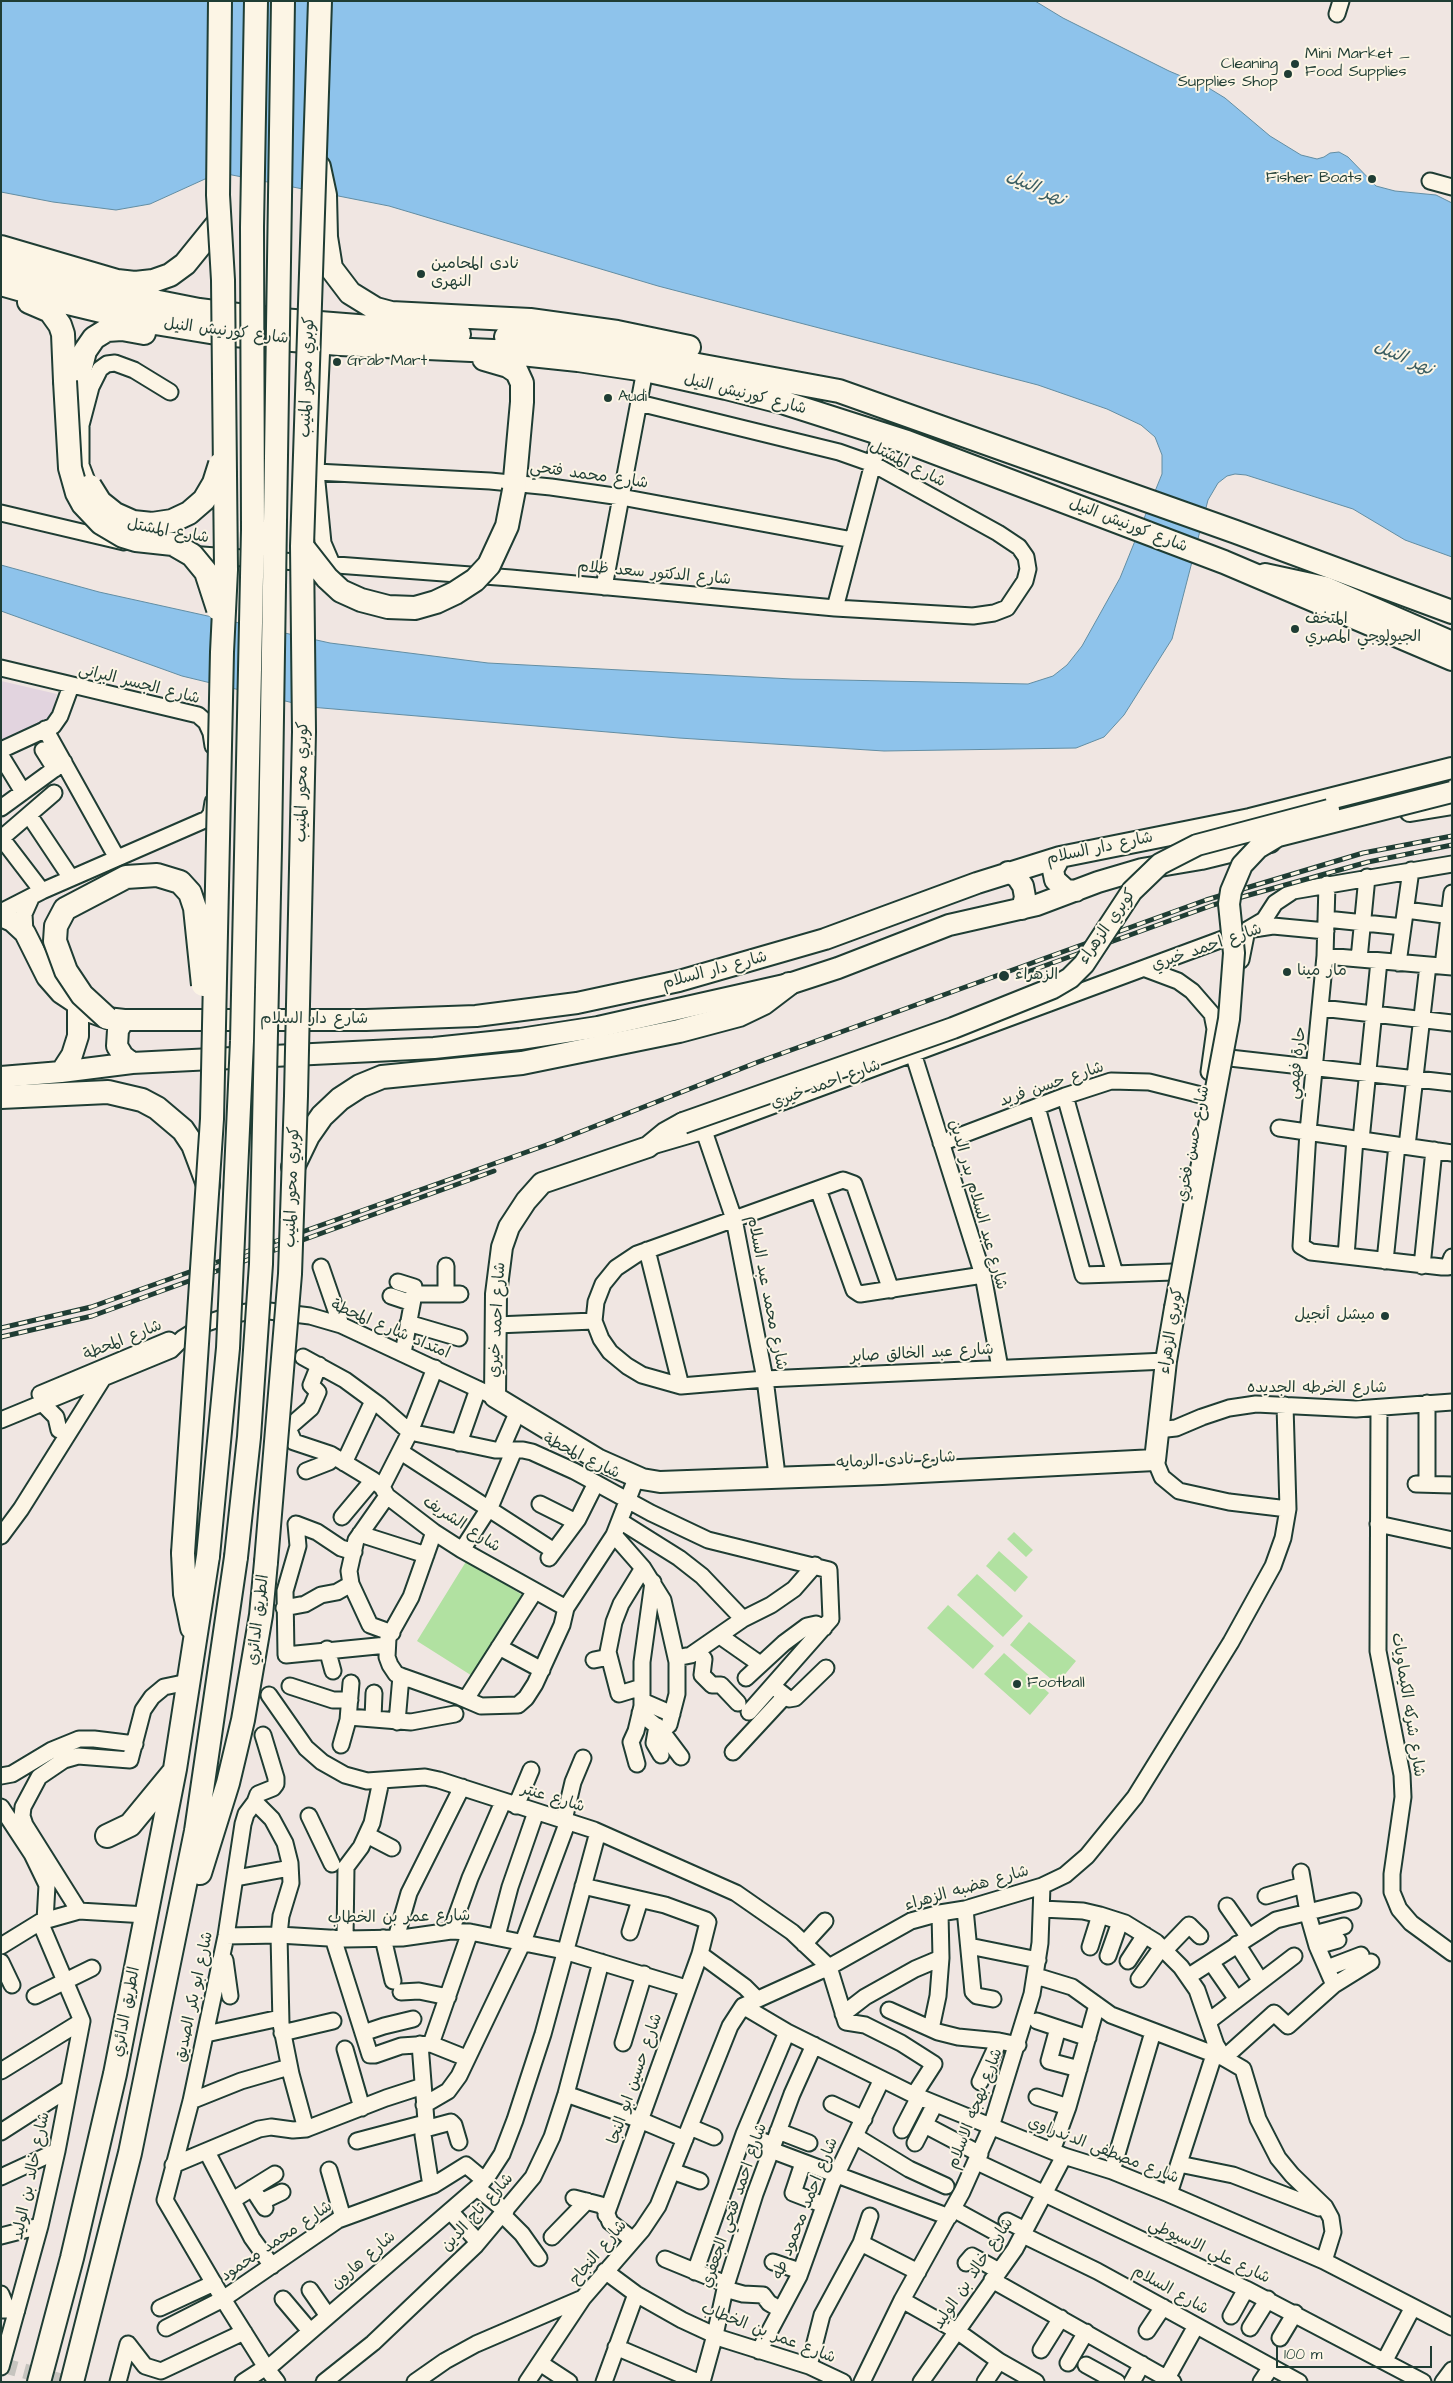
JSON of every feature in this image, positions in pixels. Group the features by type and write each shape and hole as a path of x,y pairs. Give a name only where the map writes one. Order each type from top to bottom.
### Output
{"highway":[{"path":"209,1189 222,624 226,570 223,280 219,222 220,1"},
{"name":"الطريق الدائري","path":"38,2382 72,2258 96,2160 175,1769 208,1556 228,1348 242,1041 253,530 252,228 256,1"},
{"name":"كوبري محور المنيب","path":"236,1557 249,1437 261,1264 270,846 283,1"},
{"name":"كوبري محور المنيب","path":"266,1562 290,1274 304,732 302,546 320,1"},
{"path":"316,159 325,195 328,254 331,268 350,293 376,309 391,313 509,318 617,332 810,372 826,379 839,391"},
{"path":"1,247 117,281 135,283 153,281 170,275 186,264 219,222"},
{"name":"شارع كورنيش النيل","path":"1,266 68,284 199,310 313,323 556,341 650,355 839,391 1236,532 1452,612"},
{"name":"شارع كورنيش النيل","path":"1,284 64,302 143,321 222,334 322,343 447,348 578,360 645,370 776,401 881,433 1123,523 1224,562 1452,659"},
{"path":"1,294 42,306 56,317 63,334 89,485 100,502 115,514 133,522 152,524 172,521 189,513 204,500 214,483 220,464 225,426"},
{"path":"222,334 193,339 122,330 107,330 94,338 86,351 72,388 70,468 77,493 101,523 123,536 136,540 173,544 192,555 206,572 222,624"},
{"path":"302,546 327,578 341,591 360,600 388,607 414,608 436,602 475,580 489,565 507,526 514,487 522,402 522,382 517,372 508,366 447,348"},
{"path":"116,1019 82,995 66,971 55,941 56,926 60,917 65,909 126,877 157,875 180,882 190,893 195,908 212,1077"},
{"path":"293,1167 308,1136 322,1116 346,1095 360,1086 382,1077 530,1062 679,1031 739,1016 764,1003 789,984"},
{"path":"1,1098 108,1092 142,1100 164,1113 184,1130 197,1153 209,1189"},
{"name":"الطريق الدائري","path":"196,1639 185,1594 183,1553 209,1189"},
{"name":"الطريق الدائري","path":"72,2382 130,2153 199,1813 236,1557"},
{"name":"الطريق الدائري","path":"180,1906 198,1877 219,1815 236,1751 254,1667 266,1562"},
{"path":"107,1836 130,1825 175,1769"}],"main road":[{"path":"1250,574 1279,576 1325,586 1452,642"},
{"name":"شارع دار السلام","path":"1,916 12,921 25,933 47,977 61,993 78,1006 116,1019 430,1019 510,1013 576,1003 679,981 780,954 864,926 1008,872 1060,856 1250,819 1452,768"},
{"name":"كوبري الزهراء","path":"648,1147 684,1123 953,1028 1053,988 1070,978 1084,964 1132,891 1160,864 1197,845 1452,780"},
{"name":"كوبري الزهراء","path":"1156,1446 1163,1361 1175,1308 1229,1019 1234,953 1229,904 1231,891 1242,865 1258,848 1278,836 1452,792"},
{"name":"شارع دار السلام","path":"1,1077 132,1063 399,1050 520,1039 637,1019 789,984 853,963 929,931 971,919 1022,909 1098,882 1142,869 1202,859 1402,812 1452,804"},
{"path":"1060,856 1054,865 1055,880 1066,890 1076,891"},
{"path":"1008,872 1017,877 1023,886 1025,897 1022,909"},
{"path":"61,1072 72,1055 78,1036 78,1006"},
{"path":"116,1019 118,1046 123,1056 132,1063"},
{"name":"شارع احمد خيري","path":"487,1393 496,1325 496,1294 502,1248 509,1227 526,1201 542,1183 648,1147"},
{"name":"شارع نادى الرمايه","path":"487,1393 599,1460 637,1476 660,1482 882,1474 1156,1446"},
{"name":"شارع نادى الرمايه","path":"637,1476 652,1471 776,1467 1156,1446"}],"street":[{"path":"1430,181 1452,187"},
{"path":"322,343 316,429 316,472 323,543 332,564"},
{"path":"121,542 122,525 96,502 81,465 81,425 85,406 100,369 111,363 134,370 170,392"},
{"path":"604,587 645,370"},
{"name":"شارع المشتل","path":"639,403 838,452 873,464 998,533 1019,547 1026,557 1028,569 1026,581 1007,608 994,614 973,616"},
{"path":"835,608 881,433"},
{"name":"شارع محمد فتحي","path":"316,472 621,497 853,540"},
{"name":"شارع المشتل","path":"1,513 167,552 212,557 332,564"},
{"name":"شارع الدكتور سعد ظلام","path":"332,564 835,608 973,616"},
{"name":"شارع الجسر البرانى","path":"1,668 198,715 206,722 211,732 213,747 211,814 207,819 117,858"},
{"path":"1,750 57,722 71,686"},
{"path":"1,912 117,858 60,765 45,729"},
{"path":"43,750 60,765"},
{"path":"1,756 23,792"},
{"path":"1,808 60,765"},
{"path":"37,894 3,840 4,836 54,793"},
{"path":"29,815 71,878"},
{"path":"1247,930 1264,920 1275,903 1293,891 1452,864"},
{"path":"1398,962 1411,870"},
{"path":"1359,959 1367,877"},
{"name":"حارة فهمي","path":"1327,884 1326,956 1308,1132 1302,1246 1312,1252 1346,1256"},
{"path":"1385,1261 1402,1146 1415,1079 1422,1020 1441,966 1451,916 1452,893"},
{"path":"25,933 24,914 37,894"},
{"path":"1406,910 1451,916"},
{"name":"شارع احمد خيري","path":"648,1147 704,1131 1146,969 1247,930 1273,926 1363,923 1403,927"},
{"name":"شارع حسن فخري","path":"1163,1361 1177,1336 1229,1058 1238,1005 1241,950 1247,930"},
{"path":"1326,956 1441,966"},
{"path":"1379,961 1368,1074 1358,1139 1346,1256 1422,1266 1448,1267 1452,1257"},
{"name":"شارع حسن فخري","path":"1146,969 1178,981 1204,1003 1212,1014 1215,1029 1212,1056 1174,1272 1163,1361"},
{"path":"1321,1008 1452,1023"},
{"name":"شارع عبد السلام بدر الدين","path":"913,1053 983,1276 1000,1368"},
{"path":"1212,1056 1452,1083"},
{"name":"شارع حسن فريد","path":"941,1143 1065,1096 1111,1082 1130,1080 1182,1089 1205,1096"},
{"path":"1065,1096 1115,1274"},
{"path":"1038,1107 1081,1272 1086,1276 1174,1272"},
{"path":"1279,1128 1452,1153"},
{"name":"شارع محمد عبد السلام","path":"704,1131 734,1219 765,1379 776,1467"},
{"path":"1422,1266 1434,1150"},
{"path":"647,1250 681,1386 642,1375 626,1366 606,1346 594,1321 596,1302 602,1284 616,1268 647,1250 843,1180 854,1184 892,1290"},
{"path":"818,1189 854,1290 860,1294 983,1276"},
{"path":"391,1296 413,1299 453,1294 446,1266"},
{"path":"321,1267 341,1325"},
{"path":"398,1282 414,1288 403,1353"},
{"name":"امتداد شارع المحطة","path":"183,1338 207,1323 234,1314 261,1310 310,1316 341,1325 487,1393"},
{"path":"496,1325 594,1321"},
{"path":"408,1322 459,1338"},
{"name":"شارع المحطة","path":"1,1420 42,1404 97,1378 172,1339 183,1338"},
{"name":"شارع المحطة","path":"304,1357 345,1380 374,1401 410,1432 459,1443 532,1452 708,1540 820,1566"},
{"name":"شارع عبد الخالق صابر","path":"681,1386 765,1379 1163,1361"},
{"name":"شارع الشريف","path":"319,1365 310,1385 318,1390 311,1408 289,1426 288,1430 294,1442 339,1460 381,1488 434,1532 462,1550 566,1608"},
{"path":"389,1639 370,1625 351,1584 349,1570 356,1540 401,1452 435,1368"},
{"path":"1,1520 59,1430 97,1378"},
{"path":"1,1536 17,1516 97,1378"},
{"name":"شارع المحطة","path":"1,1410 97,1378"},
{"path":"459,1443 487,1393"},
{"path":"306,1471 339,1460 374,1401"},
{"name":"شارع الخرطه الجديده","path":"1156,1446 1176,1428 1202,1416 1229,1408 1256,1404 1332,1408 1379,1408 1452,1402"},
{"path":"1427,1403 1422,1484 1452,1485"},
{"path":"42,1404 54,1413 59,1430"},
{"name":"شارع هضبه الزهراء","path":"743,2006 829,1967 905,1924 940,1913 965,1909 1042,1886 1065,1874 1087,1856 1135,1797 1232,1642 1273,1566 1283,1538 1288,1509 1285,1405"},
{"name":"شارع شركه الكيماويات","path":"1379,1408 1378,1651 1402,1776 1403,1797 1392,1874 1392,1892 1398,1910 1411,1923 1452,1953"},
{"path":"462,1550 488,1510 508,1450 518,1411"},
{"path":"1156,1446 1162,1477 1179,1491 1229,1502 1288,1509"},
{"path":"401,1452 551,1555 576,1522 596,1483"},
{"path":"434,1532 411,1597 389,1639 387,1656 390,1665 396,1674 481,1706 518,1705 526,1698 542,1670 562,1625 566,1608 614,1535 637,1476"},
{"path":"342,1517 381,1488"},
{"path":"540,1504 576,1522"},
{"path":"620,1521 679,1558 702,1576 744,1619"},
{"path":"354,1552 341,1548 317,1532 296,1524 298,1546 285,1591 286,1655 389,1639"},
{"path":"1378,1524 1452,1540"},
{"path":"360,1534 426,1555"},
{"path":"614,1535 643,1568 663,1600 676,1658 677,1694 666,1722 654,1743 661,1755"},
{"path":"676,1658 697,1651 744,1619 771,1605 820,1566 831,1573 828,1624 772,1685 743,1708 721,1685 712,1685 703,1677 704,1659 697,1651"},
{"path":"643,1568 633,1582 617,1613 608,1652 602,1659 619,1694 641,1701 666,1722 682,1756"},
{"path":"637,1764 631,1742 641,1701 642,1662 653,1582"},
{"path":"284,1608 305,1604 321,1595 337,1592 351,1584"},
{"path":"348,1717 404,1726 456,1721 460,1697 500,1647 535,1591"},
{"path":"746,1678 760,1664 807,1626 828,1624"},
{"path":"720,1636 760,1664"},
{"path":"500,1647 542,1670"},
{"path":"327,1649 333,1672"},
{"path":"772,1685 784,1697 792,1699 826,1668"},
{"path":"401,1676 404,1726"},
{"path":"1,1776 34,1771 78,1756 130,1760 143,1710 152,1697 164,1687 188,1682"},
{"path":"341,1745 348,1717 351,1684"},
{"path":"290,1686 333,1700 350,1700"},
{"path":"373,1720 374,1694"},
{"name":"شارع عنتر","path":"268,1695 306,1748 322,1762 350,1777 367,1781 425,1777 566,1820 598,1832 736,1893 792,1932 829,1967"},
{"path":"733,1752 784,1697"},
{"path":"264,1735 276,1784 273,1788 258,1794 255,1802 272,1819 285,1843 290,1868 291,1883 281,1916 279,1935 281,2025 289,2067 306,2129"},
{"path":"79,1911 25,1825 22,1816 34,1771 52,1750 79,1739 135,1744"},
{"path":"424,2105 448,2092 459,2076 523,1942 566,1820 573,1782 583,1758"},
{"path":"451,1932 470,1878 510,1804 531,1770"},
{"path":"381,1781 372,1823 367,1835 346,1867 339,1939 363,2033 372,2055 401,2046 426,2044 466,2058"},
{"path":"448,1997 397,1986 389,1938 409,1893 462,1787"},
{"name":"شارع ابو بكر الصديق","path":"214,2283 165,2200 191,2101 206,2034 226,1936 243,1824 246,1814 255,1802"},
{"path":"1,1807 32,1854 47,1885 43,1922 82,2021 1,2071"},
{"path":"497,1936 510,1887 536,1812"},
{"path":"309,1816 326,1866 352,1858"},
{"name":"شارع هارون","path":"243,2382 266,2368 481,2184 502,2154 543,2034 564,1951 598,1832"},
{"path":"367,1835 392,1848"},
{"path":"236,1878 290,1868"},
{"path":"1266,1896 1302,1879 1308,1912 1327,1977"},
{"path":"583,1886 640,1900 630,1932"},
{"name":"شارع بهجه الاسلام","path":"862,2382 902,2300 951,2213 979,2158 991,2127 1018,2046 1016,2027 1036,1976 1042,1909 1042,1886"},
{"name":"شارع حسين ابو النجا","path":"606,2215 686,1988 700,1954 708,1926 706,1920 665,1905 640,1900"},
{"path":"1189,1976 1276,1920 1353,1901"},
{"path":"1227,1906 1260,1980"},
{"path":"965,1909 974,1994 993,1999"},
{"path":"1042,1909 1064,1909 1100,1915 1120,1922 1145,1935 1164,1949 1189,1976 1197,1990 1209,2021 1219,2056"},
{"path":"1,1946 43,1922 79,1911 146,1915"},
{"path":"931,2029 938,1996 941,1958 940,1913"},
{"path":"1090,1947 1100,1915"},
{"path":"804,1944 825,1920"},
{"path":"1108,1956 1120,1922"},
{"path":"1139,1979 1164,1949 1189,1924 1200,1936"},
{"path":"1316,1940 1344,1926"},
{"path":"431,2186 423,2135 425,2126 423,2086 426,2044 448,1997 470,1932"},
{"name":"شارع عمر بن الخطاب","path":"226,1936 279,1935 339,1939 389,1938 470,1932 564,1951 686,1988"},
{"path":"1128,1961 1145,1935"},
{"path":"1316,1940 1338,1940"},
{"path":"969,1946 1038,1960"},
{"path":"223,1952 230,1996"},
{"path":"700,1954 745,1987 758,1999"},
{"path":"1209,2021 1236,1998 1294,1956"},
{"path":"843,2014 865,1997 915,1969 941,1958"},
{"path":"1169,2194 1219,2056 1274,2013 1288,2026 1327,1977 1366,1959"},
{"path":"1,1962 12,1985"},
{"name":"شارع تاج الدين","path":"324,2382 373,2343 478,2242 533,2177 552,2137 566,2094 601,1962"},
{"path":"1211,1962 1236,1998"},
{"path":"829,1967 846,2022 861,2024 894,2040 934,2064 902,2130"},
{"path":"35,1996 92,1968"},
{"path":"623,2043 644,1974"},
{"path":"1036,1976 1072,1987 1088,1996 1111,2015 1219,2056 1243,2069 1258,2119 1278,2158 1292,2176 1328,2212 1333,2232 1324,2261"},
{"name":"شارع خالد بن الوليد","path":"921,2382 996,2276 1024,2232 1044,2195 1058,2154 1068,2107 1097,2005"},
{"path":"687,2133 730,2026 743,2006"},
{"name":"شارع مصطفى الدندراوي","path":"743,2006 787,2032 917,2096 1058,2154 1112,2171 1169,2194 1324,2261 1452,2327"},
{"path":"889,2010 931,2029 958,2037 999,2041 1018,2046"},
{"path":"894,2040 905,2017"},
{"path":"363,2033 413,2019"},
{"name":"شارع خالد بن الوليد","path":"1,2367 8,2310 40,2226 57,2151 82,2021"},
{"path":"206,2034 333,2021"},
{"path":"1037,2021 1088,2038"},
{"path":"1058,2028 1049,2061 1079,2069"},
{"path":"695,2272 744,2134 787,2032"},
{"path":"1112,2171 1153,2032"},
{"path":"979,2074 999,2041"},
{"name":"شارع احمد فتحي الجعفري","path":"702,2382 715,2335 725,2286 774,2142 792,2094 814,2045"},
{"path":"345,2049 362,2108"},
{"path":"191,2101 240,2082 289,2067"},
{"name":"شارع احمد محمود طه","path":"759,2351 800,2271 836,2175 882,2079"},
{"path":"173,2165 259,2130 271,2127 293,2130 306,2129 423,2086"},
{"path":"1,2132 68,2089"},
{"path":"566,2094 640,2120 687,2133 714,2137"},
{"path":"1037,2097 1068,2107"},
{"path":"832,2104 864,2119"},
{"path":"915,2143 935,2104"},
{"path":"357,2141 451,2122 454,2125 459,2142"},
{"name":"شارع علي الاسيوطي","path":"925,2125 1044,2195 1246,2288 1385,2360 1423,2382"},
{"name":"شارع النجاح","path":"527,2382 584,2298 633,2240 658,2206 687,2133"},
{"path":"744,2134 774,2142 809,2143"},
{"path":"856,2136 909,2169 946,2186"},
{"path":"774,2142 803,2163 951,2213 995,2232"},
{"path":"1,2177 57,2151"},
{"path":"207,2152 252,2238 272,2266"},
{"path":"803,2163 793,2193 824,2205"},
{"path":"1179,2164 1232,2175 1328,2212"},
{"name":"شارع محمد محمود","path":"166,2328 223,2299 313,2236 343,2218 431,2186 466,2166 481,2184"},
{"path":"329,2170 343,2218"},
{"path":"672,2171 700,2181"},
{"path":"232,2198 275,2174"},
{"path":"481,2184 539,2258"},
{"path":"252,2188 263,2205 282,2192"},
{"path":"552,2237 580,2200 603,2206 610,2222 633,2240"},
{"path":"450,2211 478,2242"},
{"path":"808,2366 822,2315 861,2243 870,2216"},
{"name":"شارع السلام","path":"1007,2221 1299,2382"},
{"path":"1,2236 40,2226"},
{"path":"861,2243 918,2272"},
{"path":"966,2264 972,2256 996,2276 1061,2318 1170,2380 1196,2326"},
{"path":"664,2259 743,2294 763,2295 769,2304 781,2310"},
{"path":"773,2262 800,2271"},
{"name":"شارع عمر بن الخطاب","path":"605,2271 636,2294 682,2320 715,2335 808,2366 843,2382"},
{"path":"160,2308 214,2283 266,2368 277,2382"},
{"path":"1231,2316 1246,2288"},
{"path":"310,2290 328,2316"},
{"path":"1,2294 8,2310"},
{"path":"604,2382 636,2294"},
{"path":"415,2382 445,2361 476,2344 584,2298"},
{"path":"283,2299 310,2331"},
{"path":"1250,2328 1268,2299"},
{"path":"902,2300 957,2331 1027,2380"},
{"path":"1147,2331 1163,2307"},
{"path":"1385,2360 1413,2307"},
{"path":"1280,2338 1295,2313"},
{"path":"1042,2350 1061,2318"},
{"path":"118,2382 128,2344 145,2366 161,2371 244,2332"},
{"path":"1068,2363 1086,2332"},
{"path":"616,2347 698,2382"},
{"path":"986,2382 999,2361"},
{"path":"540,2363 569,2382"},
{"path":"1132,2382 1142,2364"},
{"path":"1086,2365 1117,2382"},
{"path":"1261,2382 1272,2367"},
{"path":"1443,2382 1452,2370"}],"shaded area":[{"path":"1,681 57,694 51,721 1,745"}],"green space":[{"path":"1014,1532 1033,1550 1026,1557 1007,1539"},
{"path":"999,1551 1028,1577 1015,1592 986,1566"},
{"path":"467,1560 527,1598 477,1679 417,1641"},
{"path":"977,1574 1023,1616 1003,1637 957,1595"},
{"path":"948,1605 994,1646 973,1669 927,1628"},
{"path":"1029,1622 1076,1661 1057,1684 1010,1645"},
{"name":"Football","path":"1004,1653 1049,1693 1030,1715 984,1674"}],"water":[{"name":"نهر النيل","path":"1,1 1035,1 1063,18 1169,71 1207,87 1225,98 1270,136 1301,155 1317,159 1330,153 1339,152 1348,157 1376,186 1395,191 1436,195 1452,203 1452,557 1405,540 1353,509 1246,475 1235,474 1227,476 1218,483 1208,500 1172,639 1124,715 1104,737 1076,748 884,751 679,738 310,707 182,676 1,611 1,565 99,592 330,643 488,663 792,679 1028,684 1053,676 1067,665 1082,646 1120,578 1162,474 1162,455 1155,437 1141,425 1107,409 1038,385 658,286 389,206 227,174 205,179 150,204 116,210 53,202 1,192"}],"tunnel":[{"path":"2,2365 65,2382"}],"railway":[{"path":"1,1328 91,1307 552,1143 758,1062 1206,900 1363,853 1452,836"},
{"path":"1019,975 1213,905 1368,862 1452,845"},
{"path":"1,1337 92,1316 494,1171"}],"place":[{"name":"Mini Market _ Food Supplies","path":"1295,64"},
{"name":"Cleaning Supplies Shop","path":"1288,74"},
{"name":"Fisher Boats","path":"1372,179"},
{"name":"نادى المحامين النهرى","path":"421,274"},
{"name":"Grab Mart","path":"337,362"},
{"name":"Audi","path":"608,398"},
{"name":"المتخف الجيولوجي المصري","path":"1295,629"},
{"name":"مار مينا","path":"1287,972"},
{"name":"الزهراء","path":"1004,976"},
{"name":"ميشل أنجيل","path":"1385,1316"},
{"name":"Football","path":"1017,1684"}]}
